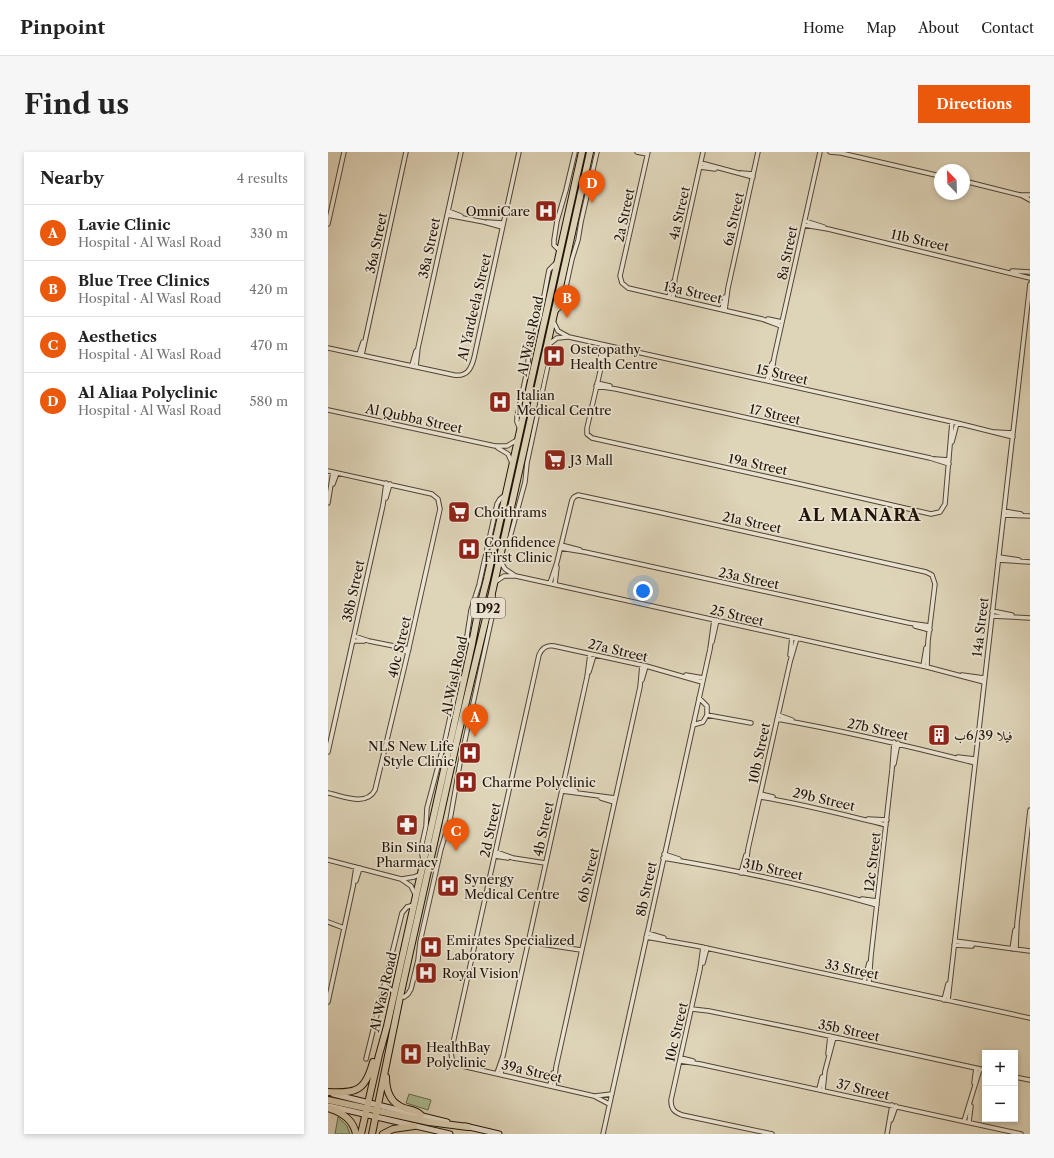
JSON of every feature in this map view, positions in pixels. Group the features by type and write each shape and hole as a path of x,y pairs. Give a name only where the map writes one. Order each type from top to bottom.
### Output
{"main road":[{"name":"Al Wasl Road","path":"361,1134 372,1110 386,1065 397,995 414,905 435,806 582,152"},
{"name":"Al Wasl Road","path":"372,1134 372,1110 379,1055 397,995 492,593 590,152"},
{"path":"368,1134 385,1053 387,1026"},
{"path":"328,1092 347,1092 361,1087 367,1080 374,1059 379,1055"},
{"path":"386,1065 386,1083 390,1098 398,1105 415,1110 421,1116"},
{"path":"328,1092 414,1126 449,1134"},
{"path":"328,1100 429,1122 468,1127"},
{"path":"328,1105 421,1116 499,1134"},
{"path":"328,1108 339,1112 348,1119 356,1134"},
{"path":"383,1134 393,1128 414,1126"}],"street":[{"path":"328,224 344,152"},
{"name":"36a Street","path":"360,355 365,339 406,152"},
{"name":"38a Street","path":"414,366 461,152"},
{"name":"Al Yardeela Street","path":"328,348 457,376 466,374 472,366 519,152"},
{"path":"560,251 554,245 554,240 557,221 575,152"},
{"path":"554,312 562,305 597,152"},
{"path":"637,152 647,153"},
{"name":"4a Street","path":"671,297 703,152"},
{"name":"6a Street","path":"724,310 758,152"},
{"name":"8a Street","path":"769,381 820,152"},
{"path":"830,152 934,175"},
{"name":"2a Street","path":"621,282 620,276 647,153"},
{"path":"700,165 753,176"},
{"path":"970,182 1020,195 1030,200"},
{"path":"1020,195 1030,195"},
{"path":"328,197 333,200"},
{"path":"328,200 333,200"},
{"path":"447,213 503,225"},
{"name":"11b Street","path":"804,223 1007,271 1030,278"},
{"name":"11b Street","path":"1007,271 1030,272"},
{"name":"13a Street","path":"621,282 628,288 782,324"},
{"name":"14a Street","path":"946,1000 955,943 1030,284"},
{"name":"15 Street","path":"553,321 558,331 569,337 604,346 769,381 853,401 957,423 990,432 1013,435"},
{"path":"547,345 557,338 569,337"},
{"path":"596,384 604,346"},
{"name":"17 Street","path":"596,384 949,462"},
{"name":"19a Street","path":"596,384 587,428 588,436 594,439 793,482 931,514 940,512 944,506 949,462"},
{"name":"Al Qubba Street","path":"328,410 495,446 507,446 518,439"},
{"path":"949,462 952,422"},
{"path":"951,447 957,423"},
{"name":"Al Qubba Street","path":"495,446 508,454 512,464"},
{"path":"328,471 388,484"},
{"path":"328,503 335,473"},
{"name":"40c Street","path":"328,793 360,800 370,797 376,787 409,651 440,509 438,499 435,496 388,484"},
{"name":"38b Street","path":"328,752 388,484"},
{"name":"21a Street","path":"561,547 572,500 576,496 581,496 926,572 933,577 935,584 930,628"},
{"path":"1004,513 1029,516"},
{"path":"550,583 561,547"},
{"name":"23a Street","path":"561,547 930,628"},
{"path":"998,558 1028,562"},
{"name":"25 Street","path":"499,560 506,570 516,576"},
{"path":"555,584 557,562"},
{"name":"25 Street","path":"494,582 504,576 516,576 984,680"},
{"path":"385,985 397,995 404,997 410,991 418,960 420,942 441,849 450,820 460,763 496,603 492,593"},
{"path":"992,611 1019,617"},
{"path":"992,616 1030,618"},
{"name":"8b Street","path":"603,1134 716,620"},
{"path":"925,666 930,628"},
{"path":"354,636 409,651"},
{"name":"10b Street","path":"743,873 795,638"},
{"path":"353,641 370,641"},
{"name":"27a Street","path":"554,646 703,680"},
{"name":"2d Street","path":"451,1052 539,655 541,650 545,647 554,646"},
{"name":"4b Street","path":"499,1074 592,654"},
{"path":"424,863 421,855 421,849 426,826 427,808 445,740 458,681 461,664 460,662"},
{"name":"6b Street","path":"552,1086 644,666"},
{"path":"458,681 465,676"},
{"path":"693,725 703,722 707,715 706,706 699,698"},
{"path":"707,715 751,723"},
{"name":"27b Street","path":"778,717 798,723 894,742 975,761"},
{"name":"12c Street","path":"869,983 894,742"},
{"name":"12c Street","path":"892,770 898,743"},
{"path":"562,789 615,800"},
{"name":"29b Street","path":"760,795 863,818 886,825"},
{"path":"1014,949 1030,810"},
{"name":"29b Street","path":"863,818 887,820"},
{"path":"495,854 545,865"},
{"name":"31b Street","path":"664,856 877,903"},
{"path":"328,860 401,879 411,886 416,896"},
{"path":"328,1002 358,868"},
{"path":"401,879 410,878 421,874"},
{"path":"366,1059 402,913 405,908 414,905"},
{"name":"33 Street","path":"647,935 1030,1018"},
{"path":"528,940 581,952"},
{"path":"955,943 1030,951"},
{"name":"10c Street","path":"705,948 671,1100 672,1109 678,1114 772,1134"},
{"name":"12c Street","path":"864,982 871,956"},
{"path":"328,976 333,978"},
{"path":"328,979 333,978"},
{"name":"35b Street","path":"692,1007 982,1070"},
{"path":"821,1090 832,1037"},
{"name":"39a Street","path":"451,1052 452,1059 458,1065 594,1096 609,1104"},
{"name":"37 Street","path":"680,1060 1021,1134"},
{"path":"966,1122 978,1069"},
{"path":"1018,1078 1030,1080"},
{"name":"39a Street","path":"594,1096 612,1094"},
{"path":"887,1133 894,1106"}],"green space":[{"path":"409,1094 431,1100 428,1110 406,1103"},
{"path":"338,1117 347,1126 350,1134 335,1134"}],"place":[{"name":"Al Aliaa Polyclinic","path":"592,203"},
{"name":"OmniCare","path":"546,211"},
{"name":"Blue Tree Clinics","path":"567,318"},
{"name":"Osteopathy Health Centre","path":"554,356"},
{"name":"Italian Medical Centre","path":"500,402"},
{"name":"J3 Mall","path":"555,460"},
{"name":"Choithrams","path":"459,512"},
{"name":"Confidence First Clinic","path":"469,549"},
{"name":"فيلا 6/39ب","path":"939,735"},
{"name":"Lavie Clinic","path":"475,737"},
{"name":"NLS New Life Style Clinic","path":"470,753"},
{"name":"Charme Polyclinic","path":"466,782"},
{"name":"Bin Sina Pharmacy","path":"407,825"},
{"name":"Aesthetics","path":"456,851"},
{"name":"Synergy Medical Centre","path":"448,886"},
{"name":"Emirates Specialized Laboratory","path":"431,947"},
{"name":"Royal Vision","path":"426,973"},
{"name":"HealthBay Polyclinic","path":"411,1054"}],"district":[{"name":"AL MANARA","path":"860,515"}]}
